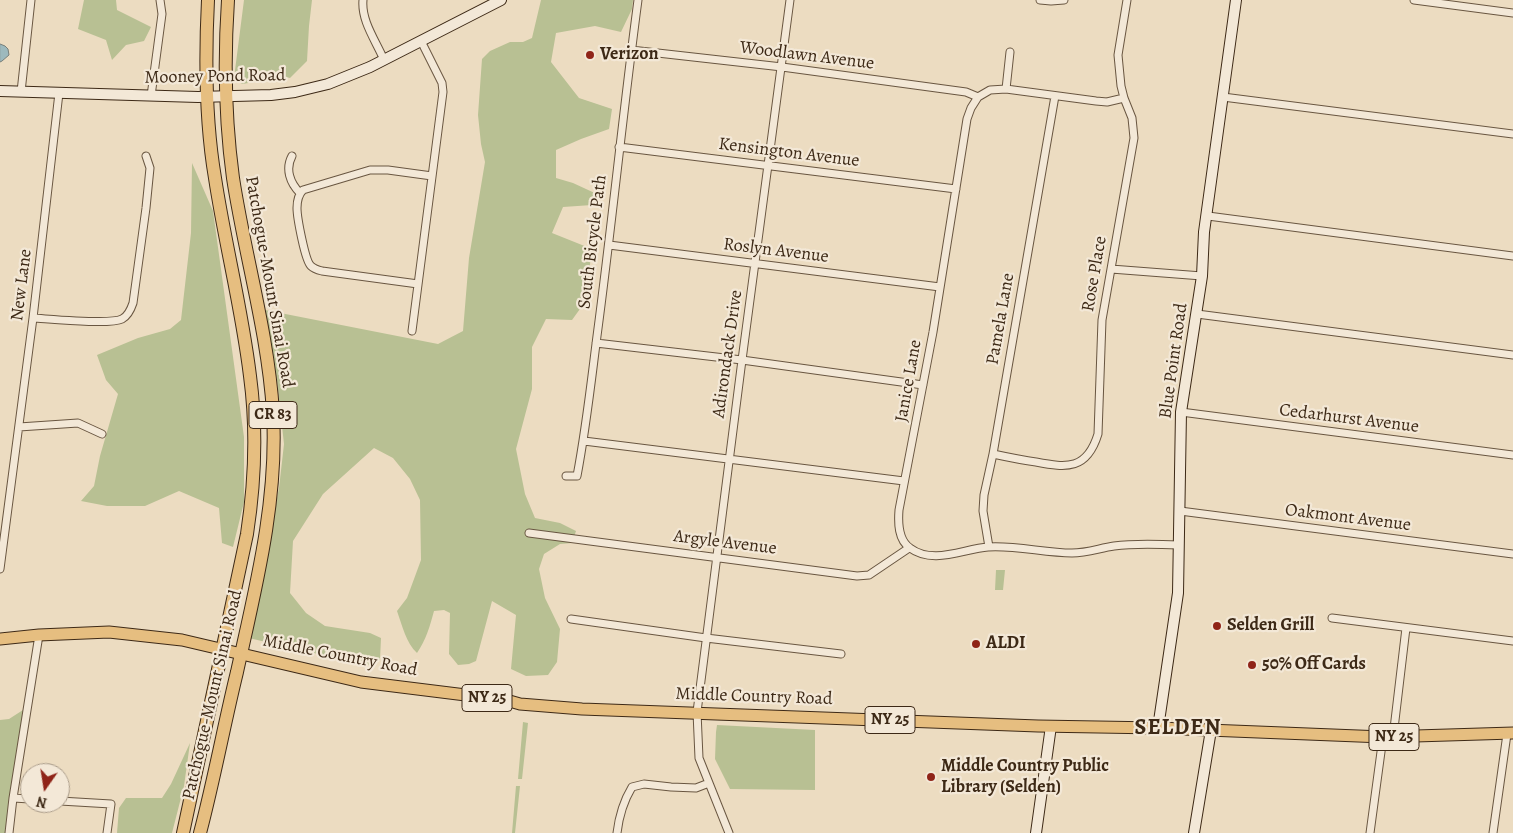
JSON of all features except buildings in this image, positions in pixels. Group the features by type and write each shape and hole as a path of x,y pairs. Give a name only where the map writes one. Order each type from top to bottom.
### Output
{"highway":[{"name":"Patchogue-Mount Sinai Road","path":"183,833 243,555 250,512 254,468 254,422 247,355 214,177 207,96 208,0"},
{"name":"Patchogue-Mount Sinai Road","path":"200,833 241,654 267,527 272,484 274,429 268,364 233,177 226,96 228,0"}],"main road":[{"name":"Middle Country Road","path":"0,640 39,635 109,632 182,640 361,682 506,700 520,704 582,708 1388,737 1510,734"}],"street":[{"path":"22,92 31,0"},
{"path":"151,96 162,14 160,0"},
{"path":"363,0 362,6 367,25 384,60"},
{"name":"Mooney Pond Road","path":"0,92 226,96 271,95 306,90 335,81 384,60 501,0"},
{"name":"South Bicycle Path","path":"566,476 577,476 584,441 638,0"},
{"name":"Adirondack Drive","path":"729,833 699,758 697,712 790,0"},
{"path":"1040,0 1064,0"},
{"name":"Rose Place","path":"993,454 1061,467 1076,464 1091,451 1098,434 1102,320 1134,138 1132,118 1124,98 1118,55 1127,0"},
{"name":"Blue Point Road","path":"1158,728 1178,593 1181,412 1202,276 1204,232 1208,216 1236,0"},
{"path":"1414,0 1513,13"},
{"path":"412,331 443,92 442,83 421,41"},
{"name":"Woodlawn Avenue","path":"631,50 782,67 966,92 978,96"},
{"path":"1006,89 1010,52"},
{"path":"978,96 990,90 1006,89 1107,102 1124,98"},
{"name":"New Lane","path":"0,569 2,538 33,318 59,93"},
{"name":"Janice Lane","path":"909,548 902,537 898,524 904,482 923,385 967,119 978,96"},
{"name":"Pamela Lane","path":"988,547 983,511 984,495 993,454 1055,96"},
{"path":"1223,97 1513,134"},
{"name":"Kensington Avenue","path":"619,147 956,189"},
{"path":"33,318 110,322 123,319 128,315 133,304 146,208 150,168 146,156"},
{"path":"292,156 289,163 290,178 300,193"},
{"path":"418,284 322,271 311,266 308,262 297,208 300,193 304,190 312,186 370,170 388,170 432,176"},
{"path":"1208,216 1513,256"},
{"name":"Roslyn Avenue","path":"609,245 940,286"},
{"path":"1111,269 1202,276"},
{"path":"1196,314 1513,355"},
{"path":"596,344 742,360 923,385"},
{"name":"Cedarhurst Avenue","path":"1181,412 1513,455"},
{"path":"19,426 78,423 102,434"},
{"path":"584,441 904,482"},
{"name":"Oakmont Avenue","path":"1180,511 1513,554"},
{"name":"Argyle Avenue","path":"529,534 857,576 869,575 909,548"},
{"path":"909,548 923,555 937,556 988,547 1073,553 1130,544 1179,545"},
{"path":"1332,618 1513,641"},
{"path":"571,619 841,654"},
{"path":"1370,833 1406,628"},
{"path":"9,833 39,635"},
{"path":"1036,833 1050,726"},
{"path":"1194,833 1211,730"},
{"path":"1493,833 1510,734"},
{"path":"617,833 619,816 632,787 644,784 672,788 696,788 709,783"},
{"path":"13,798 20,798"},
{"path":"70,802 111,804 107,833"}],"green space":[{"path":"84,0 116,0 117,10 151,27 144,41 126,45 112,60 106,40 78,29"},
{"path":"244,0 312,0 307,61 290,78 242,84 234,78"},
{"path":"541,0 633,0 632,9 621,32 595,26 556,33 551,62 579,98 612,109 609,129 556,150 556,178 573,183 599,195 592,205 563,207 552,233 592,249 585,302 572,320 546,319 532,347 532,389 516,449 525,494 535,518 560,523 576,531 572,543 560,544 544,554 539,569 545,598 560,629 557,662 548,675 526,676 511,669 516,615 492,601 476,661 458,665 449,654 450,613 444,610 434,611 427,633 417,653 413,649 405,634 397,611 407,598 421,560 420,500 410,479 393,458 374,448 323,494 293,541 290,593 306,613 325,626 370,633 381,638 380,660 366,666 249,638 279,488 284,444 277,381 266,325 265,310 438,344 463,331 469,258 485,162 478,115 482,59 490,51 510,42 523,42 532,38"},
{"path":"192,163 213,211 244,437 244,502 233,547 222,543 219,508 179,491 145,506 107,506 81,501 94,486 100,456 118,394 106,380 97,355 138,338 170,329 181,320 191,233"},
{"path":"996,570 1005,570 1003,590 995,590"},
{"path":"23,710 5,833 0,833 0,720 9,719"},
{"path":"523,722 528,723 522,779 518,779"},
{"path":"717,725 815,730 815,790 730,789 715,759"},
{"path":"190,743 184,786 172,833 117,833 119,808 126,798 162,798 171,784"},
{"path":"516,786 520,786 515,833 512,833"}],"water":[{"path":"0,44 8,49 9,55 0,62"}],"place":[{"name":"Verizon","path":"590,55"},
{"name":"Selden Grill","path":"1217,626"},
{"name":"ALDI","path":"976,644"},
{"name":"50% Off Cards","path":"1252,665"},
{"name":"Middle Country Public Library (Selden)","path":"931,777"}],"district":[{"name":"SELDEN","path":"1178,729"}]}
